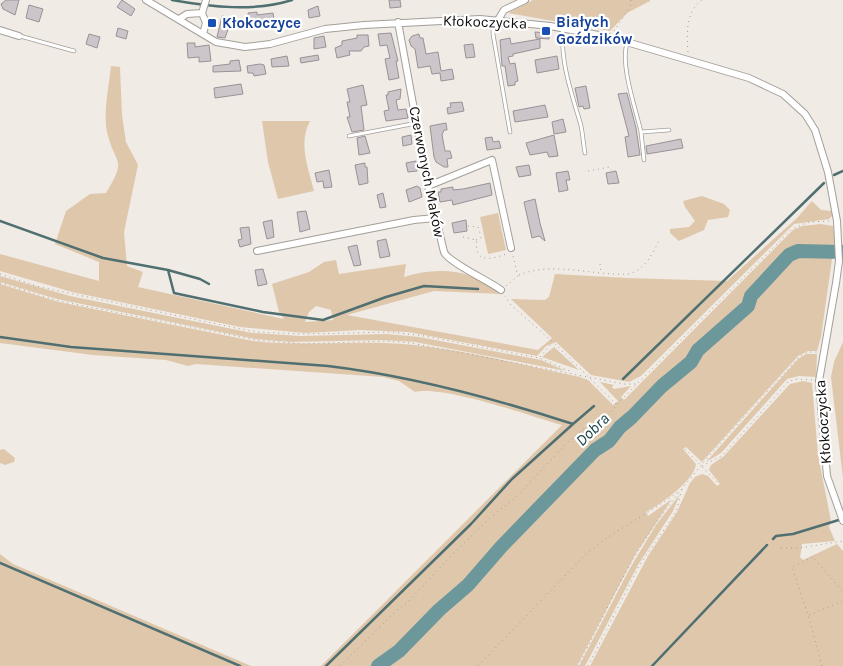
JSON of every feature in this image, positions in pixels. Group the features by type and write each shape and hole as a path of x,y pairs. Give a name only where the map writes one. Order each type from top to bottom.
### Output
{"street":[{"name":"Kłokoczycka","path":"146,0 155,2 216,42 230,45 256,46 325,29 398,22 495,20 563,28 609,37 689,60 749,78 783,94 799,108 815,130 820,144 837,221 839,261 822,353 819,380 827,476 843,521"},
{"path":"495,20 504,10 525,0"},
{"path":"179,19 204,7 206,23 203,34"},
{"name":"Czerwonych Maków","path":"398,22 428,186 445,256 501,290"},
{"path":"0,30 19,36"},
{"path":"428,186 492,160 511,248"},
{"path":"257,251 414,220 435,218"}],"lane":[{"path":"495,20 493,34 510,132"},
{"path":"563,28 563,54 574,107 581,123 585,153"},
{"path":"19,36 74,51"},
{"path":"628,43 624,52 641,132 644,160"},
{"path":"348,136 417,123"},
{"path":"641,132 669,130"}],"path":[{"path":"609,37 630,7 630,0"},
{"path":"689,60 688,23 692,11 702,0"},
{"path":"588,171 610,167 611,170"},
{"path":"340,666 385,621 407,603 490,517 515,498 569,441 586,427 598,426 637,384 792,229 809,222 837,221"},
{"path":"463,237 476,240 483,236 476,226 468,226"},
{"path":"617,405 553,342 510,304 501,290 518,276 531,270 629,274 641,269 650,258 660,239"},
{"path":"476,240 481,257 507,254"},
{"path":"511,248 518,276"},
{"path":"600,264 601,273"},
{"path":"0,274 58,291 255,332 305,334 391,332 424,336 540,358 575,374"},
{"path":"0,283 59,300 256,340 303,344 385,341 411,343 590,377 637,384"},
{"path":"540,358 553,342"},
{"path":"578,666 630,567 656,524 682,488 800,356 808,352 822,353"},
{"path":"701,466 710,464 723,455 788,382 795,379 819,380"},
{"path":"685,449 719,484"},
{"path":"478,666 585,555 600,542 647,514 682,488"},
{"path":"588,666 640,566 676,512 682,488"},
{"path":"780,548 800,548 843,541"},
{"path":"822,666 792,567 813,557 843,592"},
{"path":"808,615 843,602"}],"shaded area":[{"path":"533,0 650,1 627,13 610,31 508,13"},
{"path":"111,66 120,67 122,115 126,142 138,165 124,232 127,266 143,272 138,287 284,319 279,312 272,284 309,272 324,262 336,260 339,274 406,264 404,277 429,272 455,272 480,279 501,294 434,291 347,315 538,350 552,338 511,299 545,300 549,297 555,274 727,281 797,218 812,201 821,210 832,211 833,215 829,219 794,224 641,376 629,382 591,375 556,342 546,346 537,356 408,332 360,330 305,333 240,327 72,292 0,271 0,254 99,281 99,262 55,244 66,211 90,194 106,193 117,173 118,162 110,143 106,124","holes":["316,306 331,310 333,320 305,322 309,312"]},
{"path":"262,121 310,121 306,129 304,146 314,191 278,199 268,162"},
{"path":"702,196 724,204 730,210 728,217 708,220 704,230 679,241 670,233 670,229 689,227 695,221 683,201"},
{"path":"498,213 506,250 488,254 480,217"},
{"path":"821,224 833,226 835,238 821,337 817,351 808,351 798,356 702,462 686,447 683,449 696,464 694,470 690,477 676,491 646,512 648,516 672,499 635,555 577,666 379,666 407,646 440,610 475,580 500,549 591,455 605,446 634,420 749,310 755,297 780,272 775,266 752,289 735,310 696,346 682,364 604,441 590,452 508,536 468,583 392,654 375,666 321,666 562,425 466,397 428,391 415,392 399,381 383,377 196,364 188,366 166,360 93,355 0,343 0,284 59,302 253,341 272,343 403,344 470,353 580,377 588,380 613,405 618,401 600,382 614,385 612,387 614,389 631,386 621,397 624,400 793,230 802,226"},
{"path":"0,276 70,296 252,333 301,336 387,334 419,337 541,360 566,371 415,342 382,340 291,342 255,339 57,299 0,282"},
{"path":"843,342 843,478 831,377 834,362"},
{"path":"554,347 579,370 542,357"},
{"path":"806,354 817,354 816,377 799,376 787,379 721,453 706,462 798,359"},
{"path":"803,381 812,383 818,455 831,521 829,527 835,541 802,544 800,557 803,560 837,544 843,551 843,666 590,666 648,556 677,512 690,483 695,477 702,474 708,476 717,486 720,484 709,470 711,465 724,456 790,384"},
{"path":"4,449 15,458 14,462 5,465 0,463 0,450"},
{"path":"680,494 673,511 638,565 585,666 579,666 630,568 656,525"},
{"path":"0,554 13,564 251,666 0,666"}],"building":[{"path":"6,0 19,0 15,15 3,9 1,4"},
{"path":"122,0 135,9 131,16 117,7"},
{"path":"389,0 400,0 401,7 390,8"},
{"path":"29,5 43,9 39,22 26,18"},
{"path":"318,6 320,16 309,18 308,10"},
{"path":"257,12 257,15 273,13 274,19 255,21 255,24 249,25 248,13"},
{"path":"222,16 232,18 225,38 217,37"},
{"path":"118,28 128,31 126,39 116,36"},
{"path":"535,32 549,33 549,39 536,38"},
{"path":"391,33 398,61 396,61 399,78 389,80 385,59 390,58 387,45 380,46 378,34"},
{"path":"89,34 100,37 97,48 86,44"},
{"path":"419,34 420,38 423,38 426,54 438,52 441,71 452,69 454,79 441,81 440,73 432,74 430,66 418,68 415,49 411,46 409,40 412,36"},
{"path":"357,35 368,35 369,46 364,47 361,51 349,51 350,55 337,58 335,48 342,45 342,41 357,38"},
{"path":"324,36 326,47 314,49 314,38"},
{"path":"510,38 511,44 540,39 540,48 513,54 513,56 508,57 510,64 515,63 518,81 515,82 515,85 508,86 505,66 502,66 500,40"},
{"path":"187,43 195,43 195,47 209,45 211,61 199,62 199,57 188,58"},
{"path":"473,44 475,57 466,58 464,45"},
{"path":"318,55 319,60 301,63 300,58"},
{"path":"287,56 289,66 272,67 271,59"},
{"path":"557,56 559,69 537,73 535,60"},
{"path":"239,60 241,71 213,72 213,66 230,64 230,61"},
{"path":"264,65 266,74 254,76 253,73 248,73 247,66"},
{"path":"241,84 243,94 215,98 214,88"},
{"path":"363,85 367,105 361,106 364,130 352,132 347,117 350,117 347,102 350,102 347,89"},
{"path":"586,86 590,108 584,109 583,106 579,107 575,88"},
{"path":"401,89 400,99 396,100 398,110 406,109 408,118 386,121 384,111 389,110 386,95 388,95 388,92"},
{"path":"627,93 636,128 640,155 628,157 625,137 629,136 618,94"},
{"path":"462,102 464,111 448,114 447,108 451,107 450,103"},
{"path":"545,105 548,117 515,122 513,111"},
{"path":"563,119 566,132 554,134 552,122"},
{"path":"446,123 447,130 444,130 442,135 445,151 450,151 452,158 447,159 448,167 444,167 436,162 434,157 430,126"},
{"path":"411,135 412,144 403,146 402,137"},
{"path":"554,135 558,156 549,157 547,152 530,155 526,143"},
{"path":"365,136 370,153 359,155 357,138"},
{"path":"492,137 493,142 499,141 501,148 487,150 485,138"},
{"path":"681,139 683,148 647,154 646,146"},
{"path":"416,161 417,171 408,172 406,163"},
{"path":"365,163 368,183 359,185 355,165"},
{"path":"529,165 531,175 519,177 516,167"},
{"path":"329,170 332,187 324,188 323,181 317,182 315,173"},
{"path":"568,171 570,180 566,180 568,190 559,192 556,173"},
{"path":"616,171 619,183 608,184 606,173"},
{"path":"490,183 492,195 453,205 452,200 440,202 438,192 441,192 441,189 453,187 453,190 463,189"},
{"path":"417,186 420,188 422,197 409,202 406,190"},
{"path":"383,193 386,207 380,208 377,195"},
{"path":"535,199 545,241 539,236 532,238 524,202"},
{"path":"306,211 310,229 300,232 297,212"},
{"path":"272,220 274,237 267,239 263,222"},
{"path":"466,220 467,231 454,233 452,223"},
{"path":"249,227 251,244 240,247 238,240 242,239 240,228"},
{"path":"386,239 390,256 380,258 377,241"},
{"path":"357,245 361,265 354,266 348,247"},
{"path":"263,269 267,284 258,286 255,270"}],"waterway":[{"path":"172,0 232,7 263,6 292,0"},
{"path":"834,175 843,171"},
{"path":"623,379 824,183"},
{"path":"0,221 103,258 168,270 174,293 263,312 323,320 386,297 424,286 478,289"},
{"name":"Dobra","path":"378,666 399,651 439,610 468,585 501,547 595,450 609,441 620,427 662,386 691,362 698,350 748,306 751,296 789,255 798,251 843,252"},
{"path":"168,270 200,279 209,284"},
{"path":"0,337 71,347 328,366 359,370 452,389 513,405 573,424 512,479 471,524 326,666"},
{"path":"573,424 594,406"},
{"path":"773,539 776,536 793,534 842,519"},
{"path":"652,666 767,545"},
{"path":"0,563 240,666"}],"place":[{"name":"Kłokoczyce","path":"212,23"},
{"name":"Białych Goździków","path":"546,31"}]}
